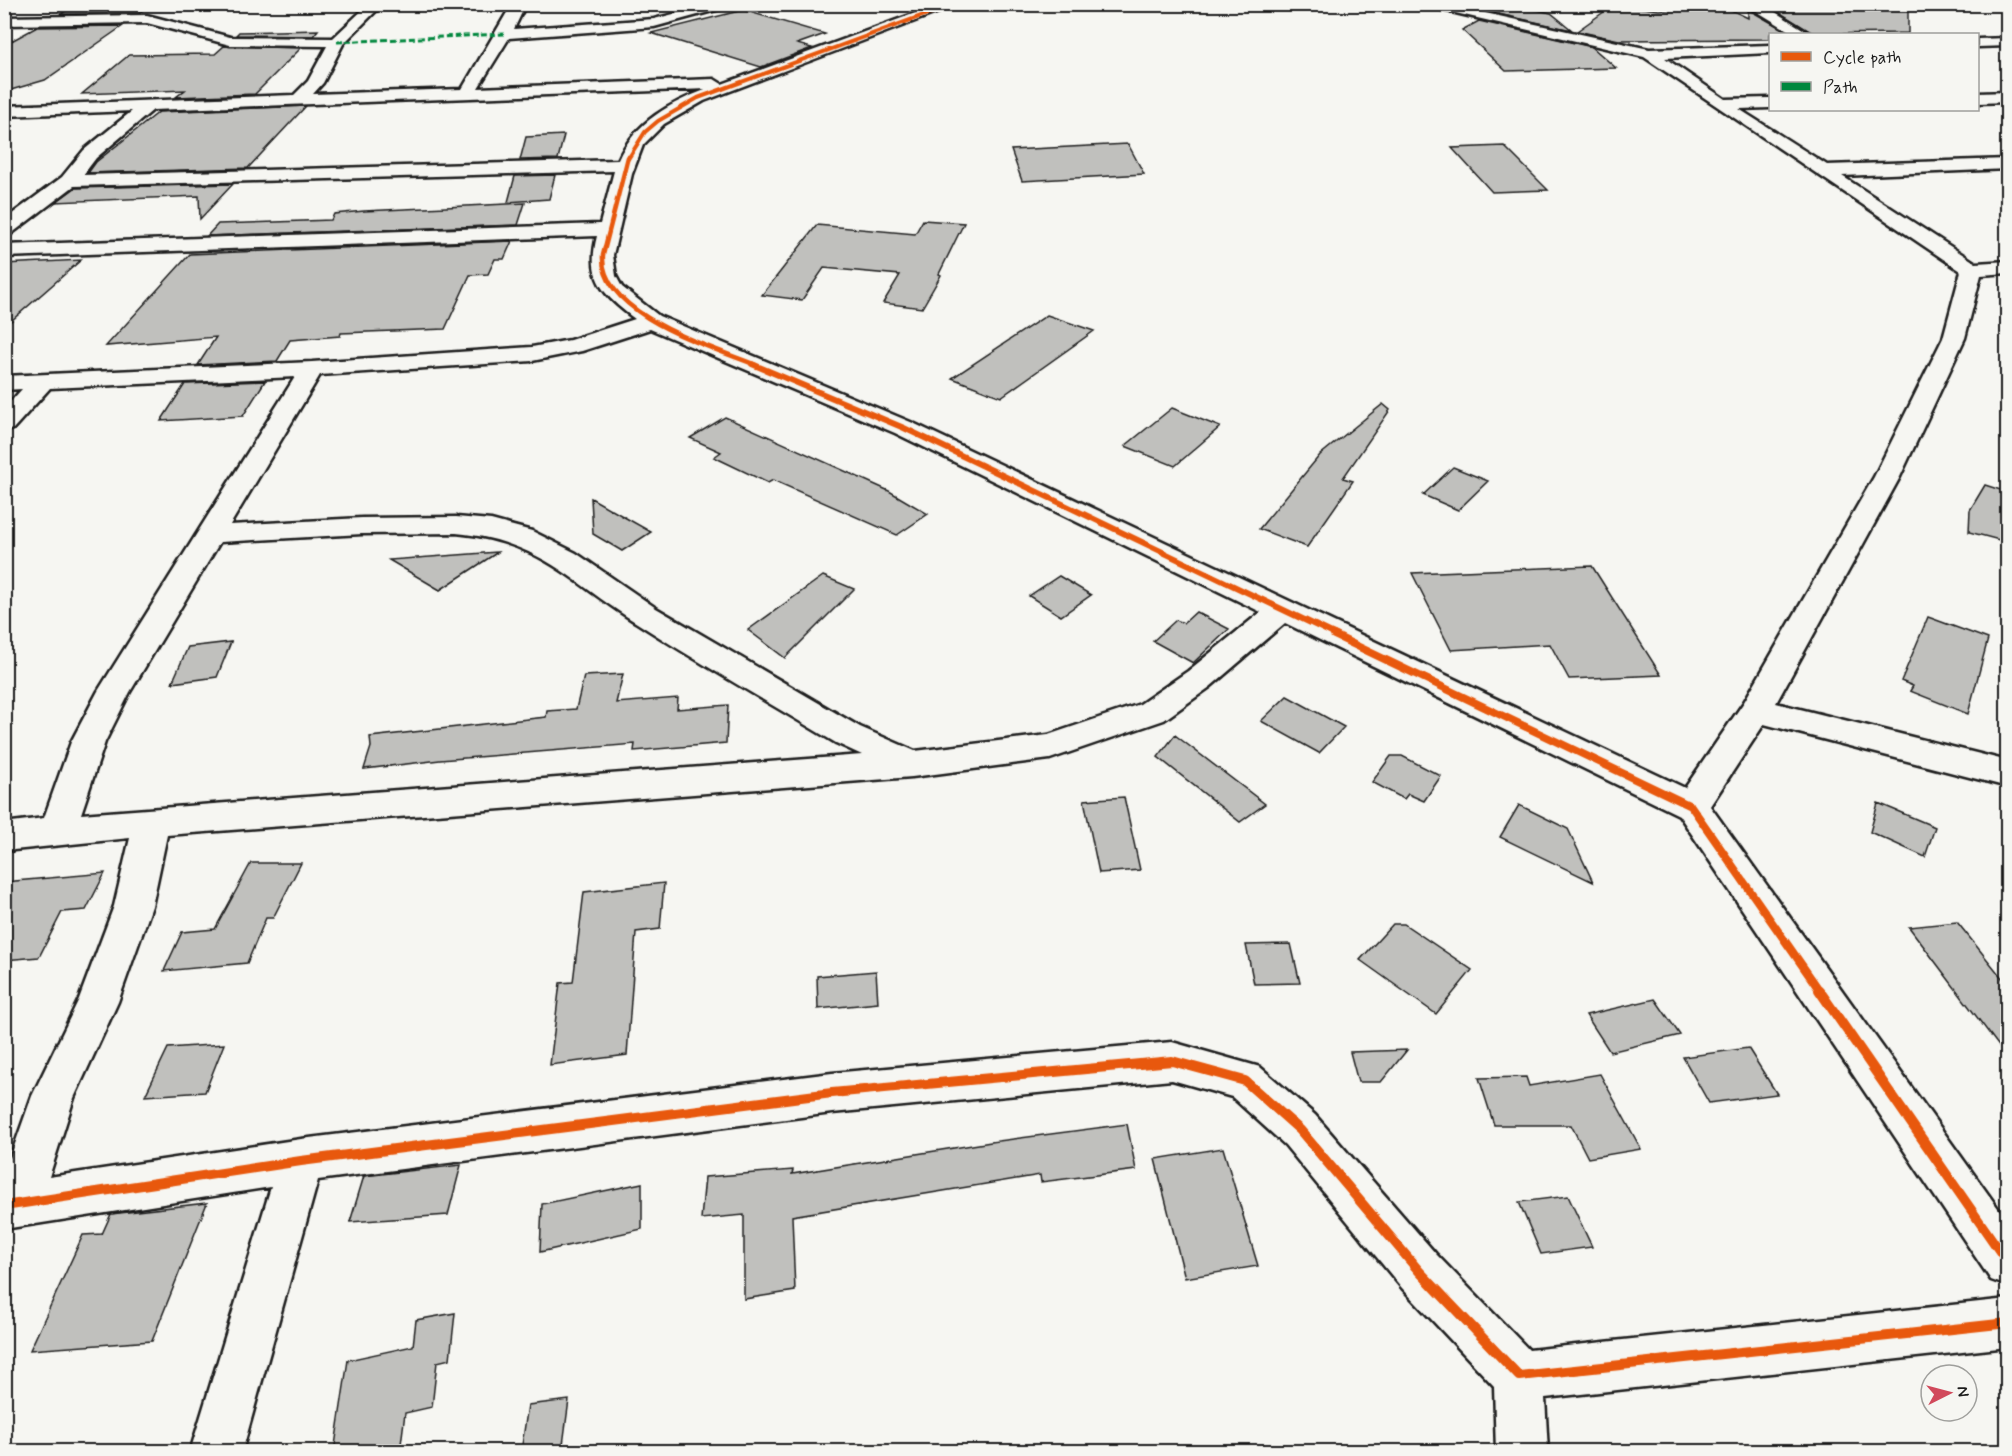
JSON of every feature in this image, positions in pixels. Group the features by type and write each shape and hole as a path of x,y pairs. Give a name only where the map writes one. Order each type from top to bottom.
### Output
{"street":[{"path":"4,9 12,4"},
{"path":"299,99 315,83 337,42 377,4"},
{"path":"466,93 504,34 519,4"},
{"path":"504,34 654,23 732,4"},
{"path":"954,4 698,98 664,114 636,140 624,165 603,266 614,292 651,321 904,428 1281,612 1691,806 2007,1263"},
{"path":"1423,4 1649,54 1769,49"},
{"path":"1751,4 1802,33"},
{"path":"4,21 147,19 195,22 244,42 337,42"},
{"path":"1979,43 2007,42"},
{"path":"1649,54 1972,269 2007,267"},
{"path":"4,111 742,83"},
{"path":"1979,98 2007,97"},
{"path":"1721,104 1769,103"},
{"path":"4,230 69,181 90,154 151,104"},
{"path":"1822,171 2007,164"},
{"path":"69,181 624,165"},
{"path":"4,251 176,247 488,232 609,230"},
{"path":"1691,806 1756,710 1892,466 1954,338 1972,269"},
{"path":"4,383 312,369 532,354 574,346 651,321"},
{"path":"58,830 88,742 114,691 312,369"},
{"path":"4,424 43,381"},
{"path":"211,534 362,526 456,525 491,528 522,537 566,559 645,615 848,735 912,764"},
{"path":"4,837 58,830 151,825 912,764 1050,747 1152,712 1199,679 1281,612"},
{"path":"1756,710 2007,774"},
{"path":"151,825 133,906 98,1002 53,1096 11,1206 301,1161 832,1093 1172,1061 1245,1081 1300,1130 1419,1271 1519,1376 1522,1452"},
{"path":"216,1452 301,1161"},
{"path":"1519,1376 2007,1323"}],"building":[{"path":"1510,4 1551,13 1572,30 1494,13"},
{"path":"1615,4 1659,10 1723,6 1748,18 1748,11 1751,11 1789,33 1769,33 1769,39 1619,40 1577,31"},
{"path":"1825,4 1908,4 1908,33 1811,33 1774,9"},
{"path":"149,5 139,13 60,14 73,7"},
{"path":"743,10 825,34 797,44 812,48 761,67 651,33"},
{"path":"1479,21 1592,47 1616,68 1506,71 1462,30"},
{"path":"123,26 45,80 4,92 4,45 37,27"},
{"path":"318,30 313,36 236,35 239,32"},
{"path":"224,46 301,48 255,94 176,97 185,90 82,94 129,55 215,54"},
{"path":"306,106 248,168 88,173 96,162 159,112"},
{"path":"564,135 558,159 520,160 526,137"},
{"path":"1128,144 1144,174 1022,181 1011,150"},
{"path":"1504,146 1548,190 1492,192 1452,148"},
{"path":"555,175 549,199 508,202 515,176"},
{"path":"233,184 200,219 199,196 56,202 75,188"},
{"path":"525,203 518,225 207,236 218,224 331,220 334,214 364,211"},
{"path":"923,220 964,223 939,274 941,275 922,308 883,303 900,275 824,268 802,300 762,295 817,225 915,234"},
{"path":"512,241 504,259 495,259 488,274 470,275 445,329 341,333 340,336 290,340 277,361 198,365 216,337 106,346 190,254"},
{"path":"81,260 4,327 4,264"},
{"path":"1047,315 1094,331 1001,397 952,378"},
{"path":"265,381 243,416 161,421 185,384"},
{"path":"1383,404 1390,410 1343,478 1353,481 1307,547 1259,529 1320,455"},
{"path":"1172,408 1220,427 1175,466 1125,446"},
{"path":"725,417 889,491 928,514 897,535 773,480 768,483 714,457 721,452 690,438"},
{"path":"1453,467 1488,481 1458,510 1423,495"},
{"path":"1985,485 2007,492 2007,542 1969,532 1970,510"},
{"path":"591,498 651,532 622,551 593,534"},
{"path":"498,552 440,590 389,560"},
{"path":"1592,566 1661,675 1569,679 1550,644 1451,650 1412,573"},
{"path":"823,576 854,589 785,658 748,630"},
{"path":"1059,576 1091,595 1061,616 1029,596"},
{"path":"1196,612 1229,629 1193,663 1153,641 1176,620 1184,623"},
{"path":"1928,617 1988,639 1968,714 1910,691 1913,686 1901,681"},
{"path":"231,642 217,677 172,683 188,647"},
{"path":"623,674 616,703 678,698 677,709 728,705 726,743 634,751 635,744 440,760 364,769 371,747 370,737 546,717 547,711 576,709 584,676"},
{"path":"1287,696 1344,727 1319,753 1261,721"},
{"path":"1175,735 1265,804 1240,822 1158,757"},
{"path":"1391,756 1402,756 1441,776 1424,801 1408,794 1404,799 1372,782"},
{"path":"1124,797 1140,870 1099,873 1084,800"},
{"path":"1878,803 1935,827 1925,857 1870,832"},
{"path":"1519,805 1568,829 1593,882 1500,837"},
{"path":"251,863 301,863 273,918 266,918 247,963 164,971 182,932 215,929"},
{"path":"105,873 86,910 62,912 39,957 4,960 4,882"},
{"path":"664,883 660,929 636,932 627,1055 550,1065 560,983 573,982 584,892"},
{"path":"1957,922 2007,984 2007,1057 1909,927"},
{"path":"1393,924 1404,924 1472,970 1436,1014 1360,960"},
{"path":"1291,944 1300,983 1254,984 1246,945"},
{"path":"876,971 878,1003 818,1009 817,976"},
{"path":"1655,999 1680,1035 1610,1052 1586,1015"},
{"path":"224,1044 205,1092 145,1096 168,1048"},
{"path":"1748,1048 1777,1094 1709,1103 1683,1057"},
{"path":"1407,1050 1381,1082 1358,1082 1350,1052"},
{"path":"1600,1074 1641,1149 1588,1158 1571,1125 1494,1125 1479,1078 1526,1077 1529,1086"},
{"path":"1127,1124 1136,1170 1041,1182 1040,1175 792,1216 795,1291 744,1299 744,1215 701,1219 705,1177 793,1170 792,1174 991,1142"},
{"path":"1223,1148 1258,1266 1185,1278 1155,1159"},
{"path":"461,1165 448,1215 350,1222 364,1176"},
{"path":"642,1183 642,1229 540,1252 542,1204"},
{"path":"1568,1196 1592,1247 1541,1254 1519,1202"},
{"path":"207,1203 152,1341 30,1350 83,1235 102,1234 111,1214"},
{"path":"455,1313 450,1359 437,1362 432,1407 405,1413 400,1452 334,1452 348,1360 413,1346 416,1320"},
{"path":"569,1400 562,1452 521,1452 528,1405"}],"marked path":[{"path":"337,42 504,34"}],"cycle path":[{"path":"954,4 698,98 675,110 645,132 635,144 622,174 603,255 605,276 615,291 651,321 904,428 1691,806 2008,1263"},
{"path":"4,1206 301,1161 832,1093 1172,1061 1245,1081 1300,1130 1419,1271 1519,1376 2008,1323"}]}
